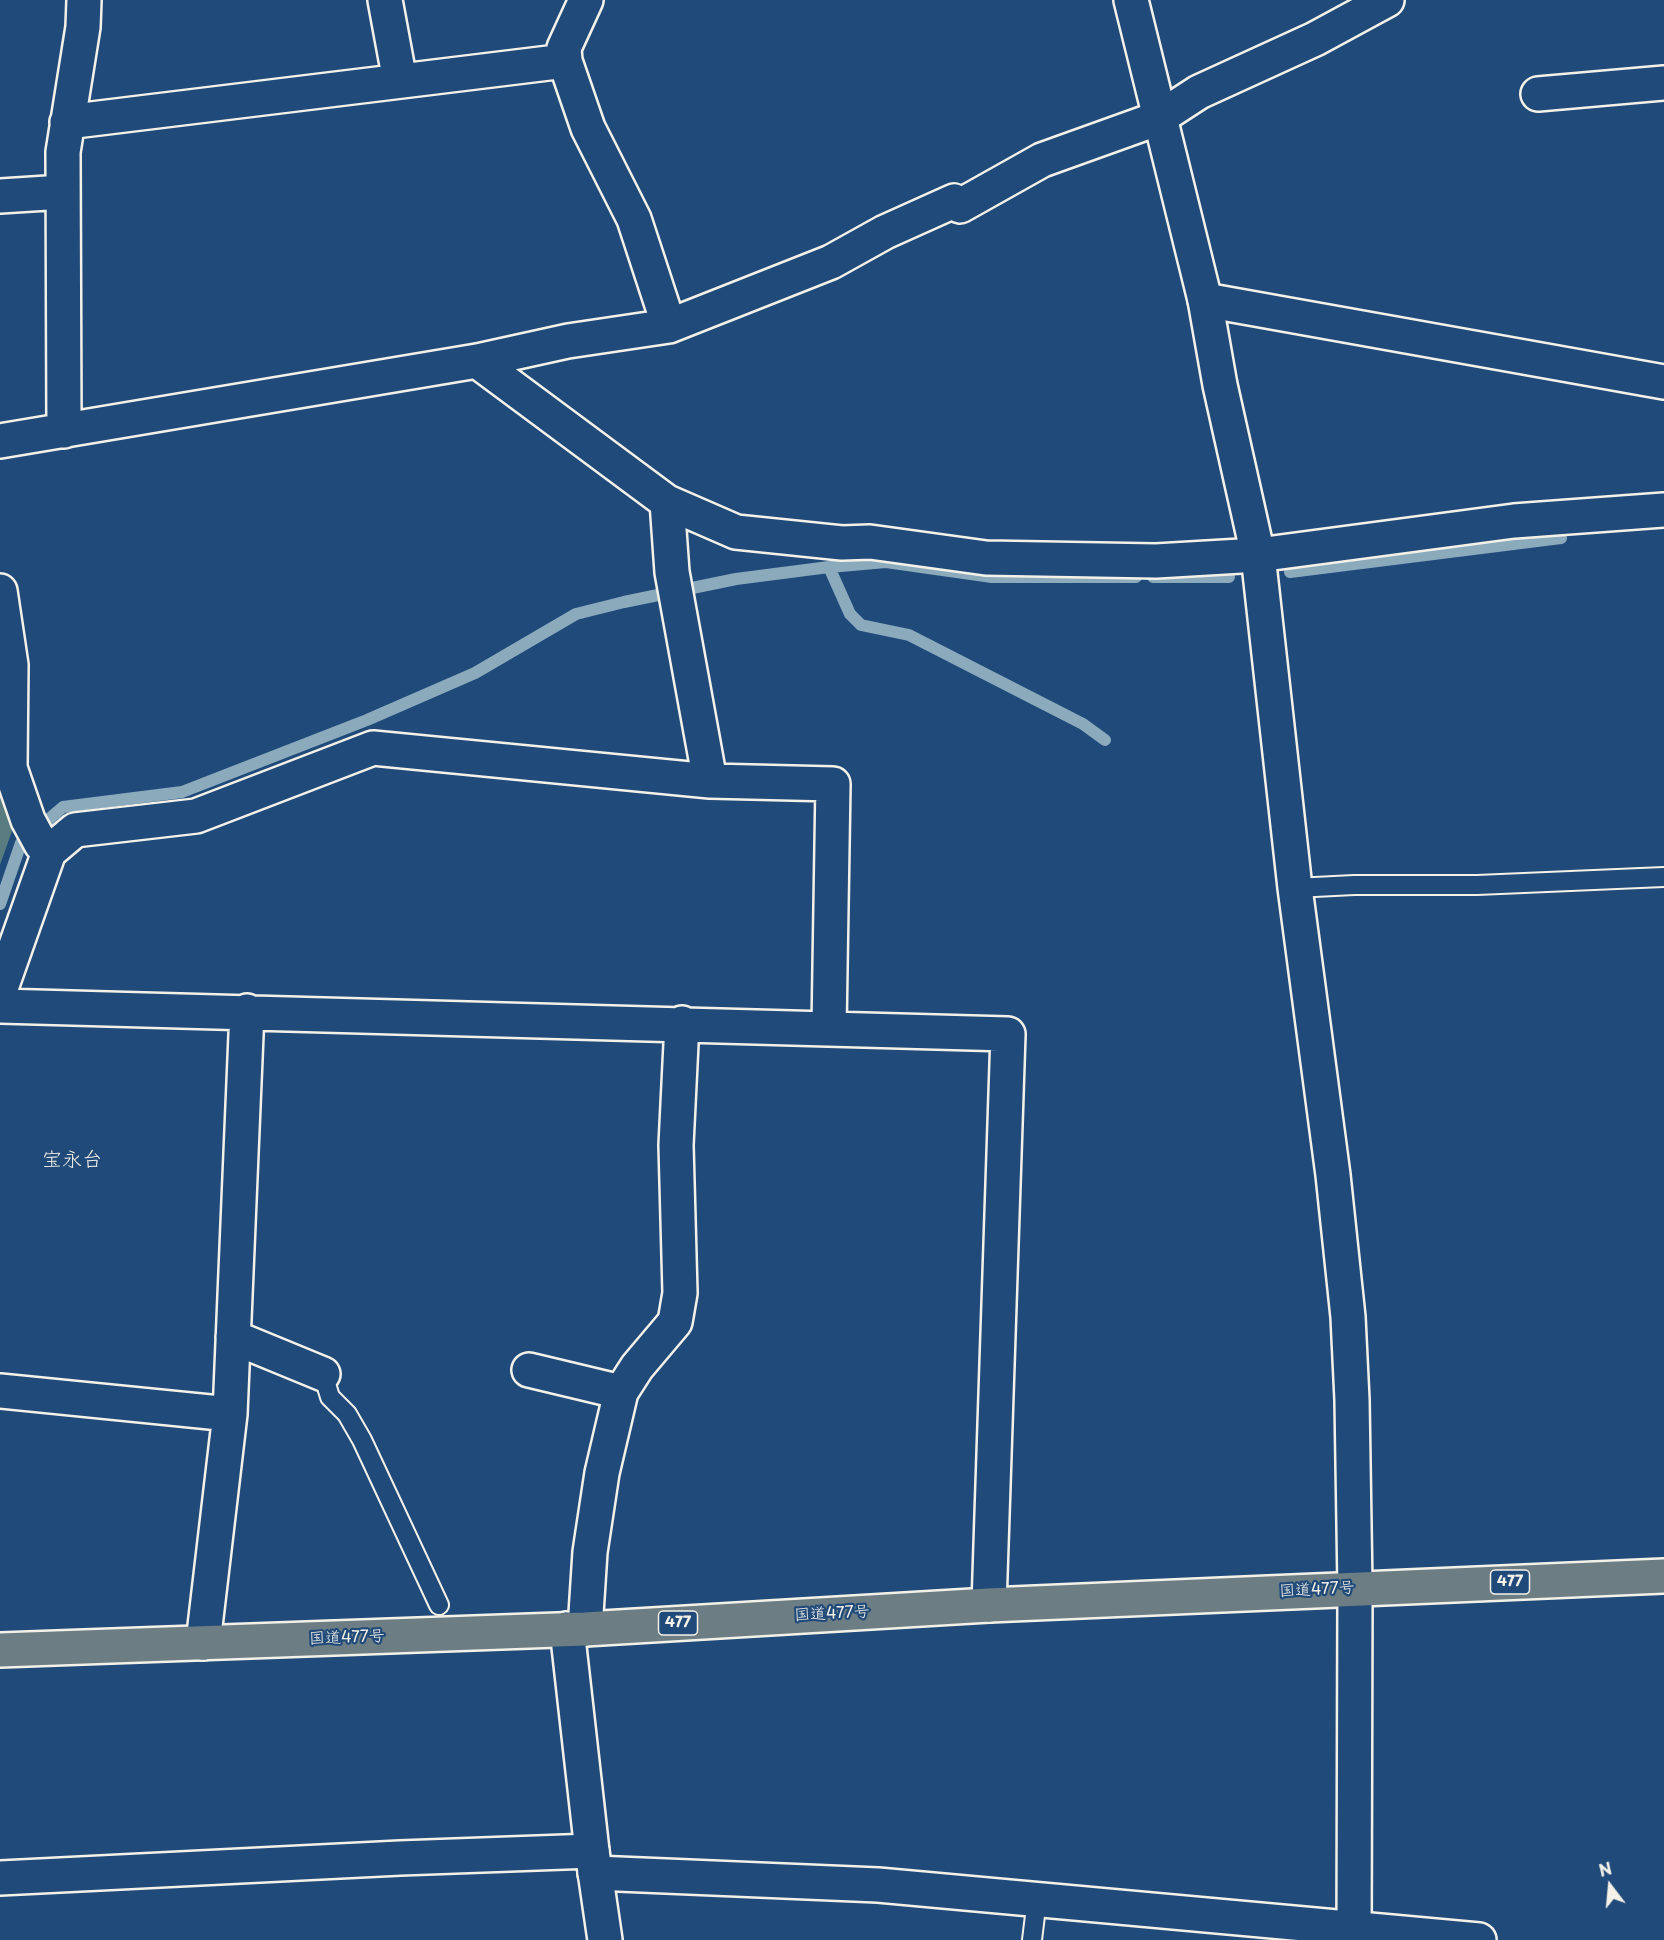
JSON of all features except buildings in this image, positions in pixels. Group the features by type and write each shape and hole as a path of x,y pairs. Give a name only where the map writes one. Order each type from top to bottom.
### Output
{"highway":[{"name":"国道477号","path":"0,1650 576,1629 988,1605 1664,1576"}],"street":[{"path":"64,431 63,152 83,27 84,0"},
{"path":"385,0 400,81"},
{"path":"586,0 564,48 565,61 588,128 634,219 669,327"},
{"path":"1131,0 1205,300 1220,386 1258,555 1295,888 1333,1175 1348,1317 1352,1400 1355,1588 1354,1934"},
{"path":"0,441 477,361 568,341 669,327 831,262 885,232 954,201 960,206 1042,160 1159,118 1199,92 1315,39 1387,0"},
{"path":"67,122 565,61"},
{"path":"1538,94 1664,83"},
{"path":"0,196 63,192"},
{"path":"1205,300 1664,382"},
{"path":"477,361 667,502 736,532 842,543 870,542 986,558 1156,561 1258,555 1514,521 1664,510"},
{"path":"667,502 672,572 710,782"},
{"path":"0,591 11,665 10,768 39,839 0,991"},
{"path":"39,839 75,830 196,816 373,748 710,782 833,784 829,1029"},
{"path":"0,1006 681,1023 1008,1034 988,1605"},
{"path":"203,1643 230,1413 247,1011"},
{"path":"605,1940 593,1862 576,1629 602,1473 621,1392 637,1367 675,1322 680,1293 676,1145 681,1023"},
{"path":"233,1337 323,1374"},
{"path":"529,1370 621,1392"},
{"path":"0,1391 230,1413"},
{"path":"0,1878 400,1858 593,1862 1037,1899 1354,1934 1479,1940"}],"lane":[{"path":"1295,888 1354,885 1477,885 1664,877"},
{"path":"323,1374 330,1397 347,1414 362,1440 440,1605"},
{"path":"1032,1940 1037,1899"}],"green space":[{"path":"0,782 19,827 12,831 0,865"}],"waterway":[{"path":"1290,572 1561,538"},
{"path":"829,567 886,562 992,577 1136,577"},
{"path":"0,904 21,843 63,807 182,792 367,720 475,673 576,614 736,579 829,567 850,614 861,625 909,635 1083,724 1105,740"},
{"path":"1153,577 1229,577"}],"district":[{"name":"宝永台","path":"72,1160"}]}
